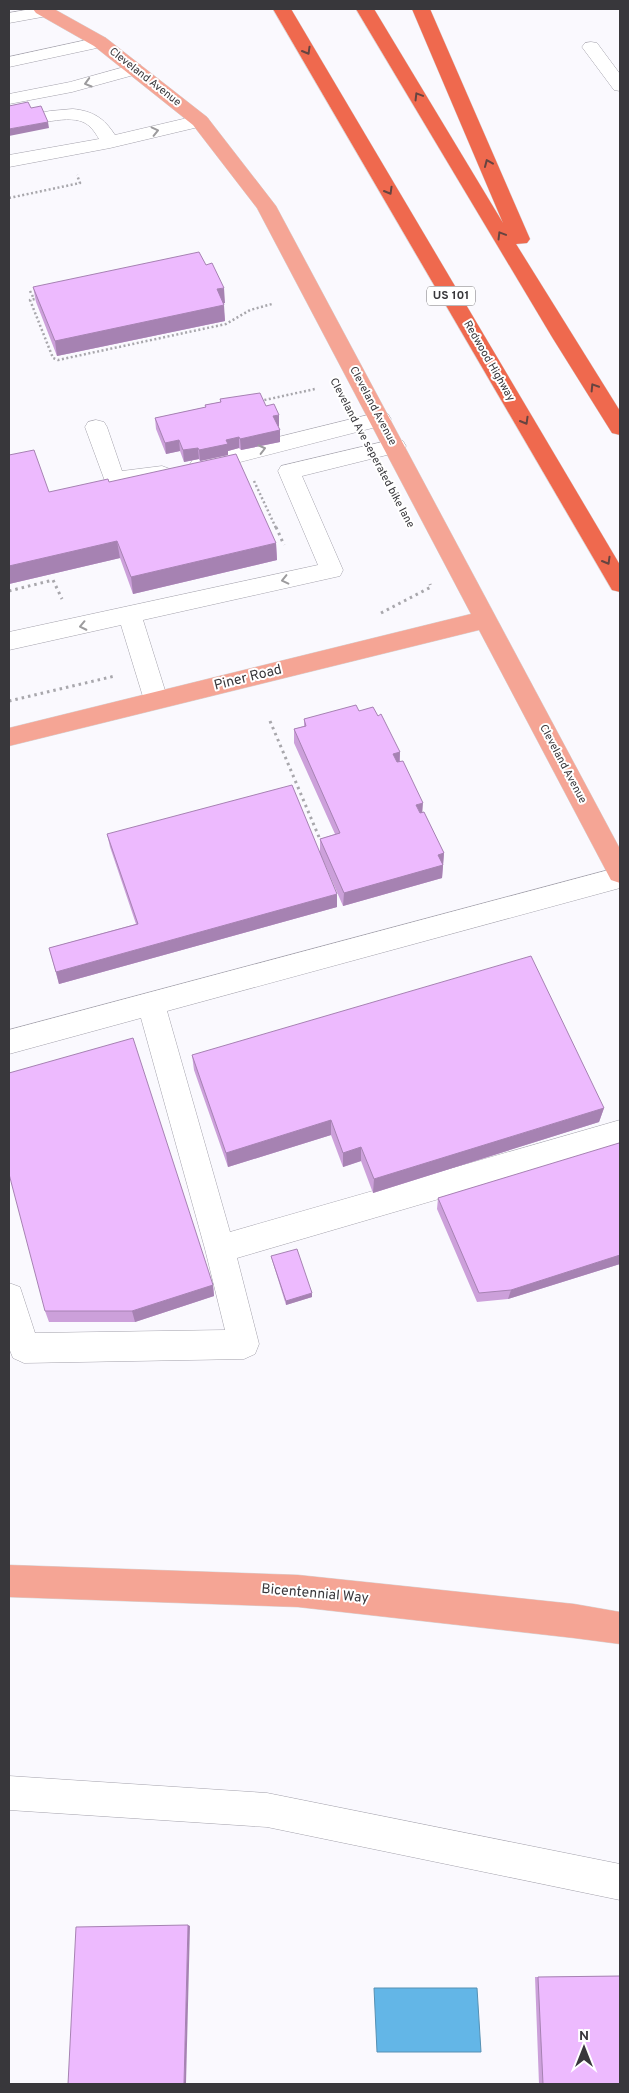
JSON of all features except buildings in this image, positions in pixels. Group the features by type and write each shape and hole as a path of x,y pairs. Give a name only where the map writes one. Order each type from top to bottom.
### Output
{"highway":[{"name":"Redwood Highway","path":"282,9 620,584"},
{"path":"365,9 562,337 620,428"},
{"path":"421,9 562,337"}],"main road":[{"name":"Cleveland Avenue","path":"44,10 100,42 200,121 266,206 395,446 620,875"},
{"name":"Piner Road","path":"9,737 486,619"},
{"name":"Bicentennial Way","path":"9,1581 298,1591 574,1621 620,1628"}],"lane":[{"path":"9,18 44,10"},
{"path":"9,62 100,42"},
{"path":"591,47 620,86"},
{"path":"9,99 72,87 135,69"},
{"path":"9,125 59,116 83,116 96,122 110,142"},
{"path":"9,161 110,142 200,121"},
{"path":"96,427 114,479 136,478 165,473 380,419"},
{"path":"9,641 130,616 332,570 289,471 395,446"},
{"path":"130,616 156,700"},
{"path":"9,1042 620,875"},
{"path":"9,1297 24,1348 244,1344 220,1249 151,1004"},
{"path":"220,1249 620,1132"},
{"path":"9,1793 267,1810 620,1882"}],"path":[{"path":"30,291 34,299"},
{"path":"44,297 30,300 53,358 58,360 226,324 250,310 272,304"},
{"path":"258,401 315,389"},
{"path":"251,475 285,547"},
{"path":"375,616 431,587 426,578"},
{"path":"9,591 53,580 64,603"},
{"path":"9,701 147,669"},
{"path":"270,721 319,837"}],"water":[{"path":"374,1988 477,1988 481,2052 377,2052"}]}
